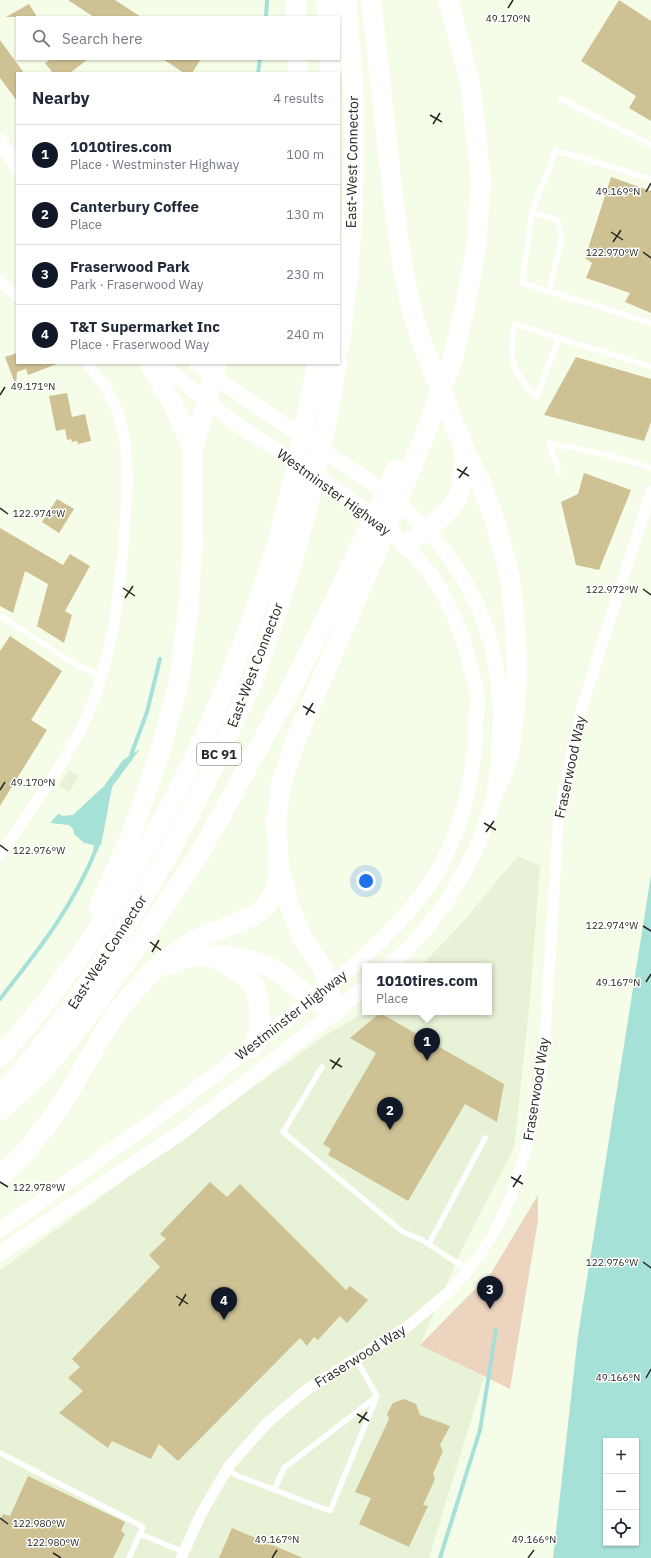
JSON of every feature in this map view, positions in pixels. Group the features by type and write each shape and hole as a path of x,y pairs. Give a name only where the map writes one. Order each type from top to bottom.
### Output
{"highway":[{"path":"296,0 296,16"},
{"path":"326,0 327,16"},
{"name":"East-West Connector","path":"340,341 353,214 354,114 346,0"},
{"path":"371,0 394,205 402,264 412,312 423,346 464,449 482,485 495,521 510,577 516,625 517,670 515,706 508,754 497,786"},
{"path":"0,1176 27,1150 59,1109 115,1014 144,980 166,959 195,940 255,916 265,907 276,888 279,866 276,821 281,784 296,739 380,544 424,437 453,358 466,302 476,248 481,181 470,82 448,0"},
{"path":"298,60 298,72"},
{"path":"329,60 330,72"},
{"path":"0,1111 45,1069 86,1018 148,931 199,855 288,694 338,594 395,474 466,302"},
{"path":"150,364 177,412 193,450"},
{"name":"East-West Connector","path":"0,1056 76,961 104,920 156,834 196,753 234,668 257,606 276,543 302,444 317,364"},
{"name":"East-West Connector","path":"0,1098 72,1006 127,924 169,854 217,760 252,681 279,606 303,525 322,449 337,364"},
{"path":"76,961 132,832 160,755 179,682 188,610 193,540 193,450 215,369"},
{"path":"406,545 421,524 438,520 457,499 463,478 464,449"},
{"path":"279,866 293,914 304,941 322,968 329,986 334,1013"},
{"path":"144,980 170,964 209,955 235,956 262,964 280,974 334,1013"},
{"path":"209,955 246,976 255,988 260,1004 260,1028 253,1046"}],"main road":[{"path":"1,144 16,166"},
{"name":"Westminster Highway","path":"0,1230 253,1046 329,986 389,933 423,892 439,866 451,842 462,813 472,775 476,742 477,694 464,637 445,597 427,570 406,545 359,506 234,422 160,364"},
{"name":"Westminster Highway","path":"199,364 215,369 272,415 376,486 421,524 468,585 483,618 494,654 501,693 501,733 497,786 491,808 476,847 454,888 430,922 405,952 392,963"},
{"name":"Westminster Highway","path":"0,1254 178,1135 362,990"}],"street":[{"path":"0,281 16,296"},
{"path":"0,856 71,745 87,715 101,676 110,644 119,595 127,505 126,461 122,423 113,401 102,382 88,364"},
{"name":"Fraserwood Way","path":"183,1555 202,1512 228,1470 267,1423 306,1390 407,1327 429,1310 452,1289 468,1270 494,1233 512,1195 528,1142 543,1063 558,814 582,707 651,491"}],"lane":[{"path":"561,99 651,145"},
{"path":"651,179 556,150 532,212 522,283 651,323"},
{"path":"532,212 558,220 562,238 549,291"},
{"path":"559,339 536,397 520,380 514,365 511,342 515,324 651,367"},
{"path":"559,472 549,443 608,455 651,468"},
{"path":"0,616 75,664 101,676"},
{"path":"322,1067 283,1132 403,1232 429,1244 468,1270"},
{"path":"429,1244 485,1138"},
{"path":"356,1359 377,1396"},
{"path":"228,1470 238,1476 330,1511 377,1396"},
{"path":"274,1490 284,1468 377,1396"},
{"path":"0,1453 143,1527 129,1558"},
{"path":"140,1534 183,1555"}],"shaded area":[{"path":"69,770 79,776 69,792 59,786"},
{"path":"518,856 540,866 530,1000 514,1148 461,1251 420,1345 484,1377 429,1558 0,1558 0,1270 323,1037 362,1014 362,1015 492,1015 492,963 424,963 461,924"},
{"path":"538,1195 538,1220 510,1389 420,1345 491,1273"}],"water":[{"path":"140,749 112,787 101,845 93,850 94,845 84,843 74,834 73,829 69,825 50,823 58,814 63,816 73,815 104,786 123,760"},
{"path":"651,875 651,1558 553,1558 578,1335"}],"building":[{"path":"68,0 115,0 139,16 92,16"},
{"path":"619,0 651,21 651,121 629,108 636,96 581,61"},
{"path":"29,4 36,16 16,16 6,17"},
{"path":"0,40 23,72 16,72 16,100 0,78"},
{"path":"50,60 87,60 71,72 52,72 45,63"},
{"path":"164,60 200,60 193,72 182,72"},
{"path":"611,177 651,191 651,313 625,302 630,293 586,278 592,263 585,258"},
{"path":"16,353 16,364 57,364 28,375 26,369 17,372 16,386 5,357"},
{"path":"576,357 651,379 651,422 644,441 544,415"},
{"path":"67,393 72,417 85,414 91,441 78,444 77,441 72,442 71,439 67,440 65,429 56,431 49,396"},
{"path":"584,473 631,490 599,570 576,565 561,502 578,494"},
{"path":"57,499 74,509 59,533 42,522"},
{"path":"0,528 63,565 70,554 90,566 65,611 72,615 64,643 37,626 48,584 25,571 13,613 0,606"},
{"path":"10,636 62,671 31,720 47,730 0,806 0,651"},
{"path":"378,1015 383,1015 504,1084 497,1122 465,1104 408,1201 328,1155 331,1149 323,1144 376,1053 350,1038"},
{"path":"210,1182 227,1197 240,1184 346,1290 350,1286 368,1300 347,1323 340,1316 318,1340 314,1337 307,1346 300,1338 178,1461 159,1444 151,1459 112,1441 108,1448 59,1413 83,1391 68,1378 80,1367 72,1359 160,1267 149,1255 166,1239 160,1234"},
{"path":"404,1399 416,1404 420,1415 450,1426 440,1445 443,1451 433,1474 435,1479 423,1505 428,1506 409,1547 359,1524 371,1498 355,1492 389,1419 387,1414 393,1403"},
{"path":"28,1476 125,1522 121,1531 125,1534 113,1558 0,1558 0,1521 3,1514 10,1516"},
{"path":"232,1528 303,1558 219,1558"}],"waterway":[{"path":"266,16 267,0"},
{"path":"258,72 260,60"},
{"path":"131,755 147,712 160,659"},
{"path":"0,999 29,962 66,908 88,869 97,847"},
{"path":"440,1558 480,1430 496,1330"}],"place":[{"name":"1010tires.com","path":"427,1061"},
{"name":"Canterbury Coffee","path":"390,1130"},
{"name":"Fraserwood Park","path":"490,1309"},
{"name":"T&T Supermarket Inc","path":"224,1320"}]}
